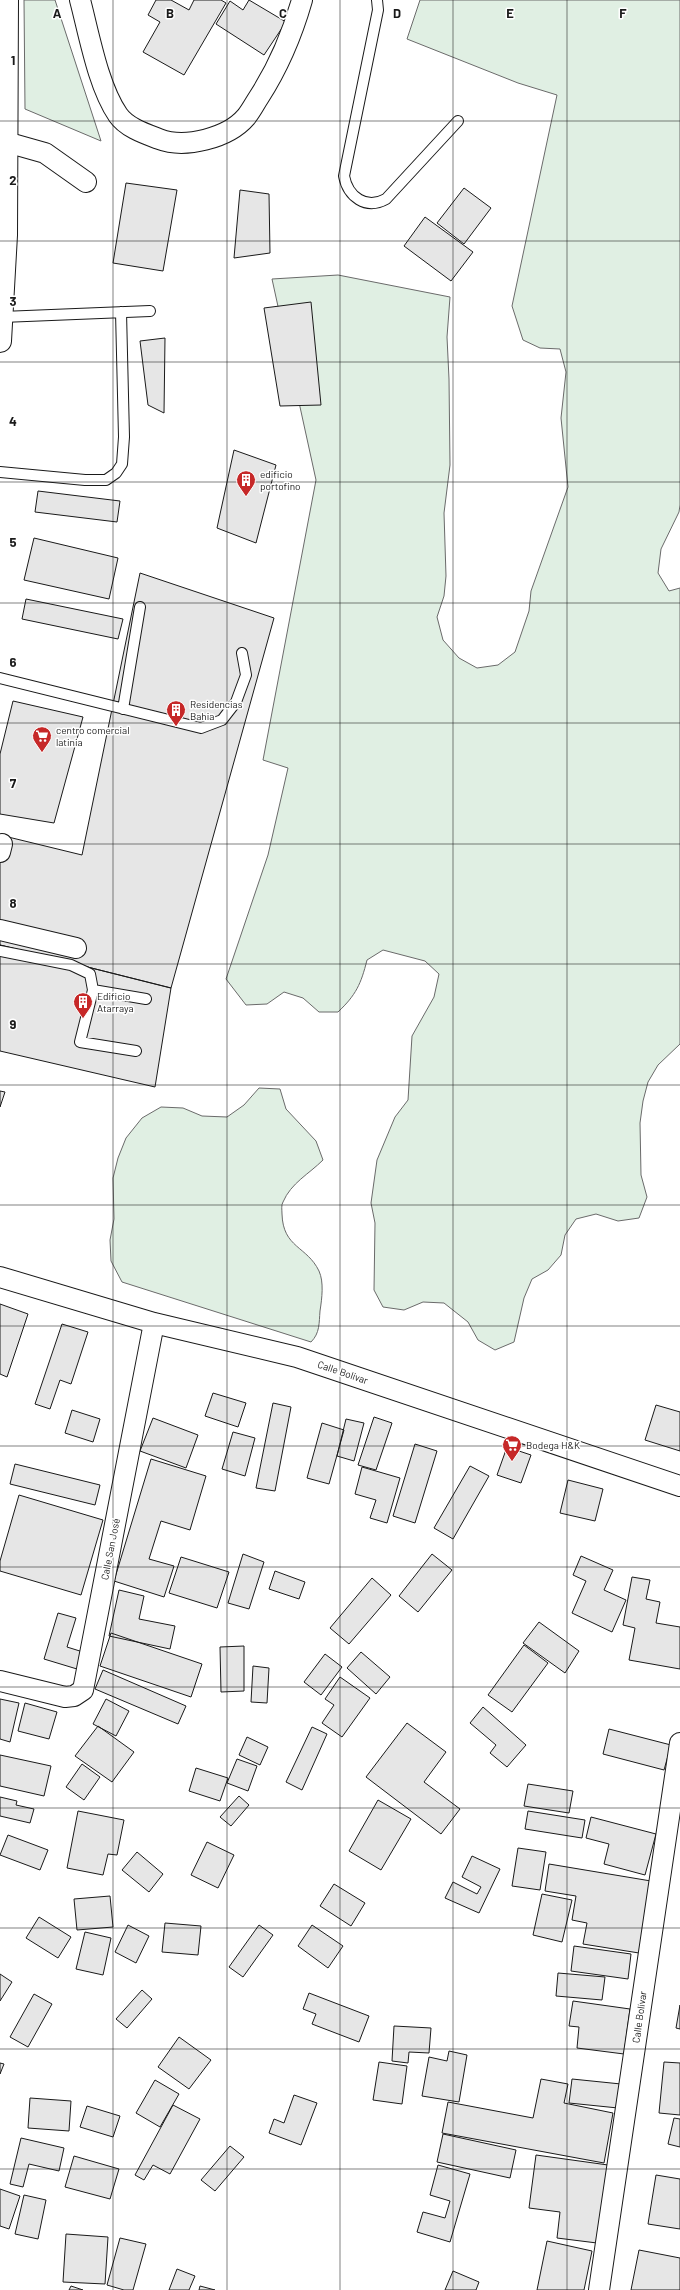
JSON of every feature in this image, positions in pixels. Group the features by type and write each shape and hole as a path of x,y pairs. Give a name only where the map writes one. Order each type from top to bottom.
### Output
{"main road":[{"path":"0,342 6,235 7,0"}],"street":[{"path":"80,0 102,80 118,116 138,131 167,142 194,144 222,134 246,118 268,82 291,37 302,0"},
{"path":"6,142 45,153 86,182"},
{"path":"0,930 76,948"},
{"name":"Calle Bolívar","path":"0,1277 154,1323 297,1357 680,1486"},
{"name":"Calle San José","path":"0,1681 65,1697 74,1696 83,1690 154,1323"},
{"name":"Calle Bolívar","path":"600,2290 680,1743"}],"lane":[{"path":"377,0 378,10 344,176 346,188 355,198 368,204 378,203 386,199 458,121"},
{"path":"2,317 150,311"},
{"path":"0,472 85,480 106,480 116,473 122,464 124,437 121,312"},
{"path":"123,709 140,607"},
{"path":"0,678 201,728 222,720 236,702 246,675 242,653"},
{"path":"0,951 71,965 90,974 93,990 80,1042 136,1051"},
{"path":"93,990 146,998"}],"green space":[{"path":"24,0 55,0 101,141 25,109"},
{"path":"420,0 680,0 680,505 679,512 661,549 658,573 669,591 680,588 680,1044 658,1065 648,1082 643,1101 640,1123 641,1175 647,1197 639,1218 618,1221 596,1214 576,1219 565,1235 561,1255 548,1270 532,1279 524,1298 514,1342 495,1350 478,1340 468,1322 444,1303 423,1302 404,1310 383,1307 374,1290 375,1223 371,1203 377,1160 395,1117 408,1100 412,1036 434,997 439,974 425,961 383,950 367,960 357,989 338,1012 319,1012 303,998 284,992 267,1004 246,1005 226,979 268,855 288,768 263,760 316,480 272,279 338,275 450,297 447,337 450,465 444,513 446,576 444,596 437,617 443,640 459,658 477,668 498,665 515,652 529,611 531,591 568,487 561,418 566,372 560,349 540,348 523,340 512,306 557,95 518,83 407,39"},
{"path":"259,1088 280,1089 286,1109 316,1141 323,1160 295,1184 286,1195 282,1203 283,1225 287,1234 296,1246 314,1263 321,1275 322,1290 318,1331 311,1342 122,1282 111,1261 110,1240 114,1219 113,1178 118,1158 126,1138 142,1118 161,1107 183,1108 202,1116 227,1117 244,1105"}],"building":[{"path":"156,0 171,0 189,10 194,0 221,0 226,3 184,75 143,52 160,22 148,15"},
{"path":"249,0 286,22 264,55 216,24 230,1 243,10"},
{"path":"126,183 177,190 163,271 113,263"},
{"path":"464,188 491,208 464,244 437,223"},
{"path":"240,190 269,194 270,253 234,258"},
{"path":"425,217 473,252 451,281 404,246"},
{"path":"311,302 321,405 280,406 264,308"},
{"path":"165,338 164,413 148,405 140,341"},
{"name":"edificio portofino","path":"234,450 276,465 256,543 217,528"},
{"path":"38,491 120,501 117,522 35,512"},
{"path":"34,538 118,558 109,599 24,580"},
{"name":"Residencias Bahia","path":"140,573 274,618 171,988 0,945 0,835 82,855"},
{"path":"26,599 123,619 118,639 22,619"},
{"path":"13,701 83,717 54,823 0,814 0,754"},
{"name":"Edificio Atarraya","path":"0,945 171,988 155,1087 0,1051"},
{"path":"0,1091 5,1092 0,1107"},
{"path":"0,1304 28,1314 7,1377 0,1374"},
{"path":"62,1324 88,1332 71,1384 60,1380 50,1409 35,1404"},
{"path":"213,1393 246,1403 238,1427 205,1416"},
{"path":"273,1403 291,1407 275,1491 256,1488"},
{"path":"656,1405 680,1412 680,1451 645,1440"},
{"path":"72,1410 100,1419 93,1442 65,1433"},
{"path":"374,1417 392,1423 376,1470 358,1465"},
{"path":"153,1418 198,1435 186,1468 140,1451"},
{"path":"346,1419 364,1423 354,1461 337,1456"},
{"path":"322,1423 344,1430 329,1484 307,1478"},
{"path":"233,1432 255,1438 245,1476 222,1469"},
{"path":"415,1444 437,1451 415,1523 393,1516"},
{"path":"507,1447 531,1455 521,1483 497,1475"},
{"path":"151,1459 206,1476 190,1530 161,1521 149,1559 174,1566 164,1597 114,1581"},
{"path":"15,1464 100,1485 95,1505 10,1484"},
{"path":"470,1466 489,1476 453,1539 434,1528"},
{"path":"362,1467 400,1478 387,1523 370,1518 376,1500 355,1494"},
{"path":"568,1480 603,1489 595,1521 560,1513"},
{"path":"19,1495 103,1520 81,1595 0,1571 0,1561"},
{"path":"243,1554 264,1562 249,1609 228,1603"},
{"path":"432,1554 452,1570 418,1612 399,1596"},
{"path":"581,1556 613,1570 604,1590 626,1600 612,1632 572,1613 586,1581 573,1575"},
{"path":"181,1557 229,1572 217,1608 169,1593"},
{"path":"275,1571 305,1582 299,1599 269,1589"},
{"path":"632,1577 650,1580 646,1599 660,1602 656,1623 680,1627 680,1669 629,1660 635,1628 623,1625"},
{"path":"372,1578 391,1595 349,1644 330,1628"},
{"path":"119,1590 144,1596 139,1619 175,1626 170,1649 109,1636"},
{"path":"58,1613 76,1618 67,1647 83,1652 77,1669 44,1659"},
{"path":"539,1622 579,1651 565,1673 523,1643"},
{"path":"111,1633 202,1664 191,1697 100,1666"},
{"path":"524,1645 548,1663 512,1712 488,1695"},
{"path":"244,1646 244,1691 221,1692 220,1647"},
{"path":"361,1652 390,1677 376,1694 347,1668"},
{"path":"325,1654 342,1667 321,1695 304,1682"},
{"path":"253,1666 269,1668 267,1703 251,1702"},
{"path":"103,1670 186,1706 178,1724 95,1689"},
{"path":"340,1677 370,1698 342,1737 322,1723 334,1705 325,1699"},
{"path":"0,1699 19,1703 10,1742 0,1739"},
{"path":"106,1699 129,1711 116,1736 93,1724"},
{"path":"25,1703 57,1712 49,1739 18,1731"},
{"path":"483,1707 526,1745 507,1767 490,1753 496,1745 470,1723"},
{"path":"407,1723 446,1752 424,1782 460,1809 441,1834 366,1777"},
{"path":"98,1726 134,1752 112,1782 75,1756"},
{"path":"312,1727 327,1734 302,1790 286,1782"},
{"path":"609,1729 671,1745 664,1770 603,1754"},
{"path":"247,1737 268,1747 260,1765 239,1755"},
{"path":"0,1755 51,1766 44,1796 0,1786"},
{"path":"237,1759 257,1766 248,1791 227,1783"},
{"path":"82,1764 100,1777 84,1800 66,1787"},
{"path":"196,1768 228,1778 220,1801 189,1791"},
{"path":"528,1784 573,1791 569,1813 524,1806"},
{"path":"239,1796 249,1805 231,1826 220,1817"},
{"path":"0,1797 17,1801 16,1805 34,1809 30,1823 0,1816"},
{"path":"378,1800 411,1819 381,1870 349,1851"},
{"path":"78,1811 124,1820 117,1855 108,1854 103,1875 67,1868"},
{"path":"528,1811 585,1820 582,1838 525,1829"},
{"path":"591,1817 656,1834 645,1875 604,1864 609,1844 586,1838"},
{"path":"8,1835 48,1850 40,1870 0,1855"},
{"path":"207,1842 234,1855 218,1888 191,1875"},
{"path":"518,1848 546,1852 540,1890 512,1886"},
{"path":"137,1852 163,1874 149,1892 122,1870"},
{"path":"472,1856 500,1869 479,1913 445,1898 453,1882 477,1894 481,1887 462,1877"},
{"path":"549,1864 651,1881 639,1953 583,1944 587,1923 572,1920 576,1896 545,1891"},
{"path":"334,1884 365,1903 351,1926 320,1906"},
{"path":"542,1894 572,1900 562,1942 533,1935"},
{"path":"110,1896 113,1927 77,1930 74,1899"},
{"path":"39,1917 71,1937 58,1958 26,1938"},
{"path":"165,1923 201,1926 198,1955 162,1952"},
{"path":"128,1925 149,1936 136,1963 115,1952"},
{"path":"259,1925 273,1935 243,1977 229,1967"},
{"path":"312,1925 343,1946 328,1968 298,1946"},
{"path":"85,1932 111,1938 103,1975 76,1969"},
{"path":"574,1946 631,1954 628,1979 571,1971"},
{"path":"558,1973 605,1977 602,2000 556,1996"},
{"path":"0,1974 12,1982 0,2001"},
{"path":"142,1990 152,1999 127,2028 116,2019"},
{"path":"309,1993 369,2016 359,2042 312,2024 316,2014 303,2009"},
{"path":"34,1994 52,2004 28,2047 10,2037"},
{"path":"573,2001 630,2009 624,2054 577,2048 579,2027 569,2026"},
{"path":"680,2005 680,2029 676,2028"},
{"path":"394,2026 431,2028 429,2053 409,2052 408,2063 392,2061"},
{"path":"179,2037 211,2060 189,2089 158,2067"},
{"path":"449,2051 467,2055 459,2102 422,2096 429,2057 447,2061"},
{"path":"379,2062 407,2066 402,2104 373,2100"},
{"path":"664,2062 680,2063 680,2115 659,2113"},
{"path":"0,2063 4,2064 0,2074"},
{"path":"541,2079 568,2084 564,2103 613,2113 604,2163 442,2133 448,2102 533,2118"},
{"path":"572,2079 621,2084 618,2108 569,2103"},
{"path":"155,2080 179,2094 160,2127 136,2113"},
{"path":"294,2095 317,2103 301,2145 269,2133 274,2119 284,2123"},
{"path":"30,2098 71,2101 69,2131 28,2128"},
{"path":"173,2105 200,2119 170,2174 153,2165 144,2180 135,2175"},
{"path":"87,2106 120,2116 113,2137 80,2127"},
{"path":"674,2118 680,2119 680,2147 668,2144"},
{"path":"443,2134 516,2150 510,2178 437,2162"},
{"path":"21,2138 64,2148 59,2171 29,2164 23,2187 10,2184"},
{"path":"230,2146 244,2157 215,2191 201,2180"},
{"path":"536,2155 608,2165 597,2243 557,2238 560,2212 529,2208"},
{"path":"74,2156 119,2169 110,2199 65,2187"},
{"path":"438,2165 470,2174 450,2242 417,2232 423,2212 445,2218 450,2201 430,2195"},
{"path":"656,2175 680,2179 680,2229 648,2224"},
{"path":"0,2189 20,2196 9,2229 0,2226"},
{"path":"24,2195 46,2200 38,2239 15,2234"},
{"path":"66,2234 108,2237 105,2284 63,2282"},
{"path":"120,2238 146,2244 133,2290 124,2290 107,2285"},
{"path":"547,2241 592,2251 584,2290 537,2290"},
{"path":"639,2250 680,2258 680,2290 631,2290"},
{"path":"177,2269 195,2276 189,2290 169,2290"},
{"path":"453,2271 479,2282 476,2290 445,2290"},
{"path":"71,2286 83,2290 69,2290"},
{"path":"200,2286 215,2290 199,2290"}],"place":[{"name":"edificio portofino","path":"246,497"},
{"name":"Residencias Bahia","path":"176,727"},
{"name":"centro comercial latinia","path":"42,753"},
{"name":"Edificio Atarraya","path":"83,1019"},
{"name":"Bodega H&K","path":"512,1462"}]}
